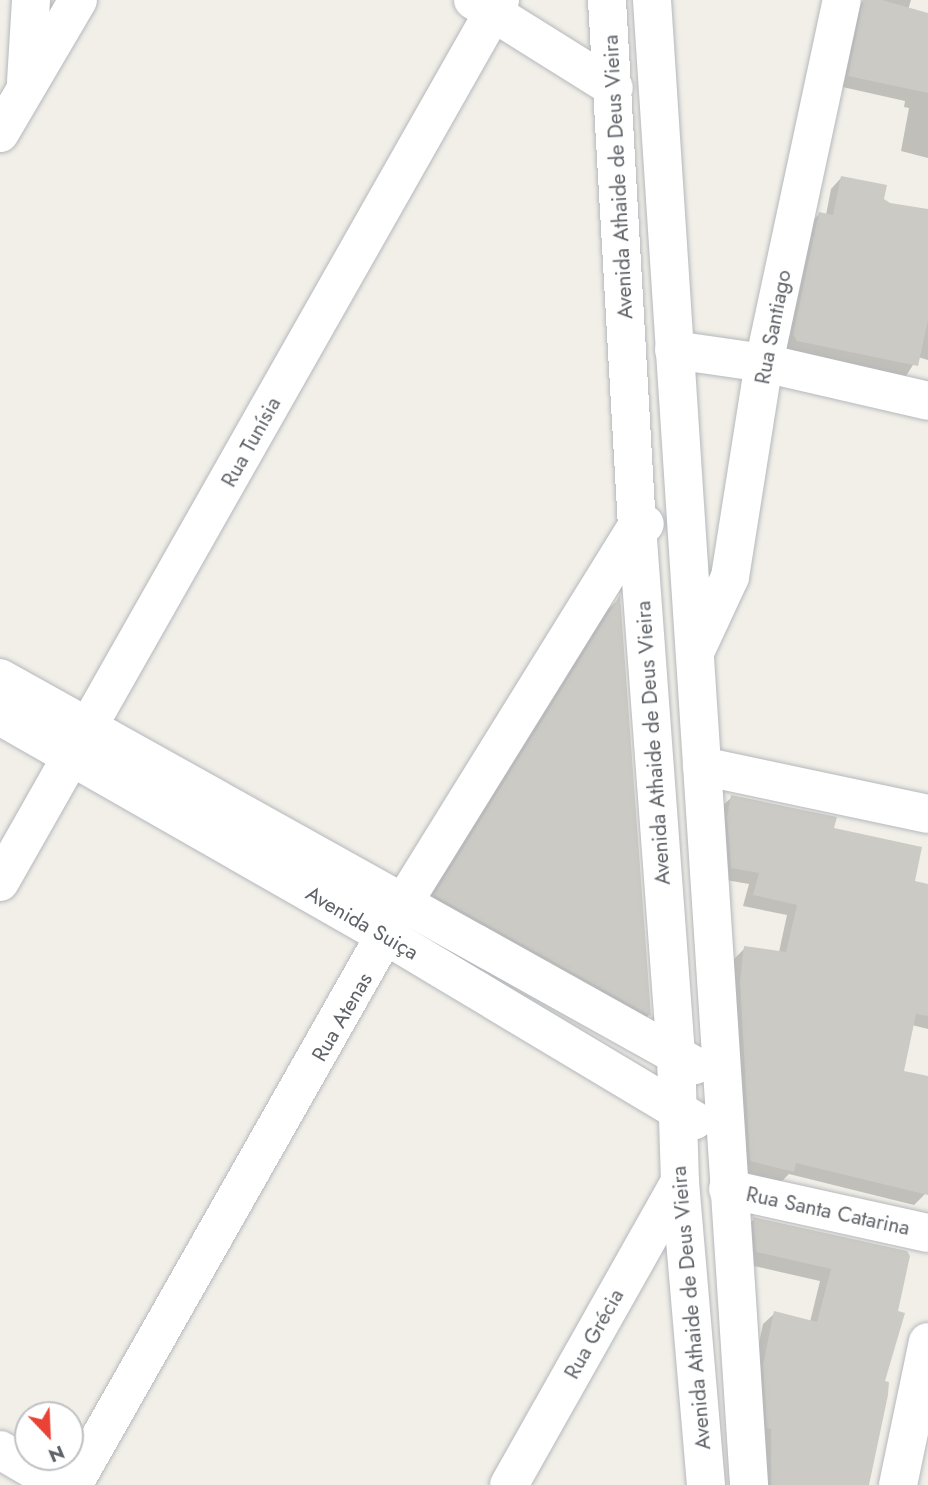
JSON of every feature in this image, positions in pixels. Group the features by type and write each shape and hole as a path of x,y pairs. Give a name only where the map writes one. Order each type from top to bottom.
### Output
{"street":[{"path":"26,88 31,0"},
{"path":"0,133 78,0"},
{"name":"Avenida Athaide de Deus Vieira","path":"607,0 637,526 676,1055 680,1182 706,1485"},
{"name":"Avenida Athaide de Deus Vieira","path":"652,0 723,1080 723,1133 749,1485"},
{"name":"Rua Santiago","path":"696,650 730,577 764,363 842,0"},
{"path":"489,4 614,88"},
{"name":"Rua Tunísia","path":"0,882 81,745 489,4"},
{"path":"674,350 764,363 928,401"},
{"path":"637,526 687,517"},
{"name":"Rua Atenas","path":"73,1485 395,921 637,526"},
{"name":"Avenida Suiça","path":"0,678 81,745"},
{"name":"Avenida Suiça","path":"0,716 81,745 395,921 723,1080"},
{"path":"702,766 928,814"},
{"name":"Avenida Suiça","path":"395,921 676,1111 723,1133"},
{"name":"Rua Grécia","path":"509,1485 680,1182"},
{"name":"Rua Santa Catarina","path":"728,1189 928,1233"},
{"path":"898,1485 928,1342"},
{"path":"0,1450 60,1485"}],"building":[{"path":"863,0 882,0 928,13 928,93 848,76"},
{"path":"841,176 887,185 884,199 890,203 928,209 928,320 918,366 797,341 793,334 819,212 833,215"},
{"path":"620,595 651,1016 434,895"},
{"path":"731,795 837,817 834,828 922,847 915,881 928,884 928,1016 916,1014 904,1071 928,1076 928,1195 796,1163 794,1172 750,1161 740,981 744,946 786,952 797,905 753,895 759,873 731,868 727,817"},
{"path":"753,1217 907,1251 910,1256 898,1311 905,1313 885,1381 889,1382 888,1395 869,1485 771,1485 771,1429 767,1428 763,1365 774,1311 817,1322 831,1269 756,1252"}]}
